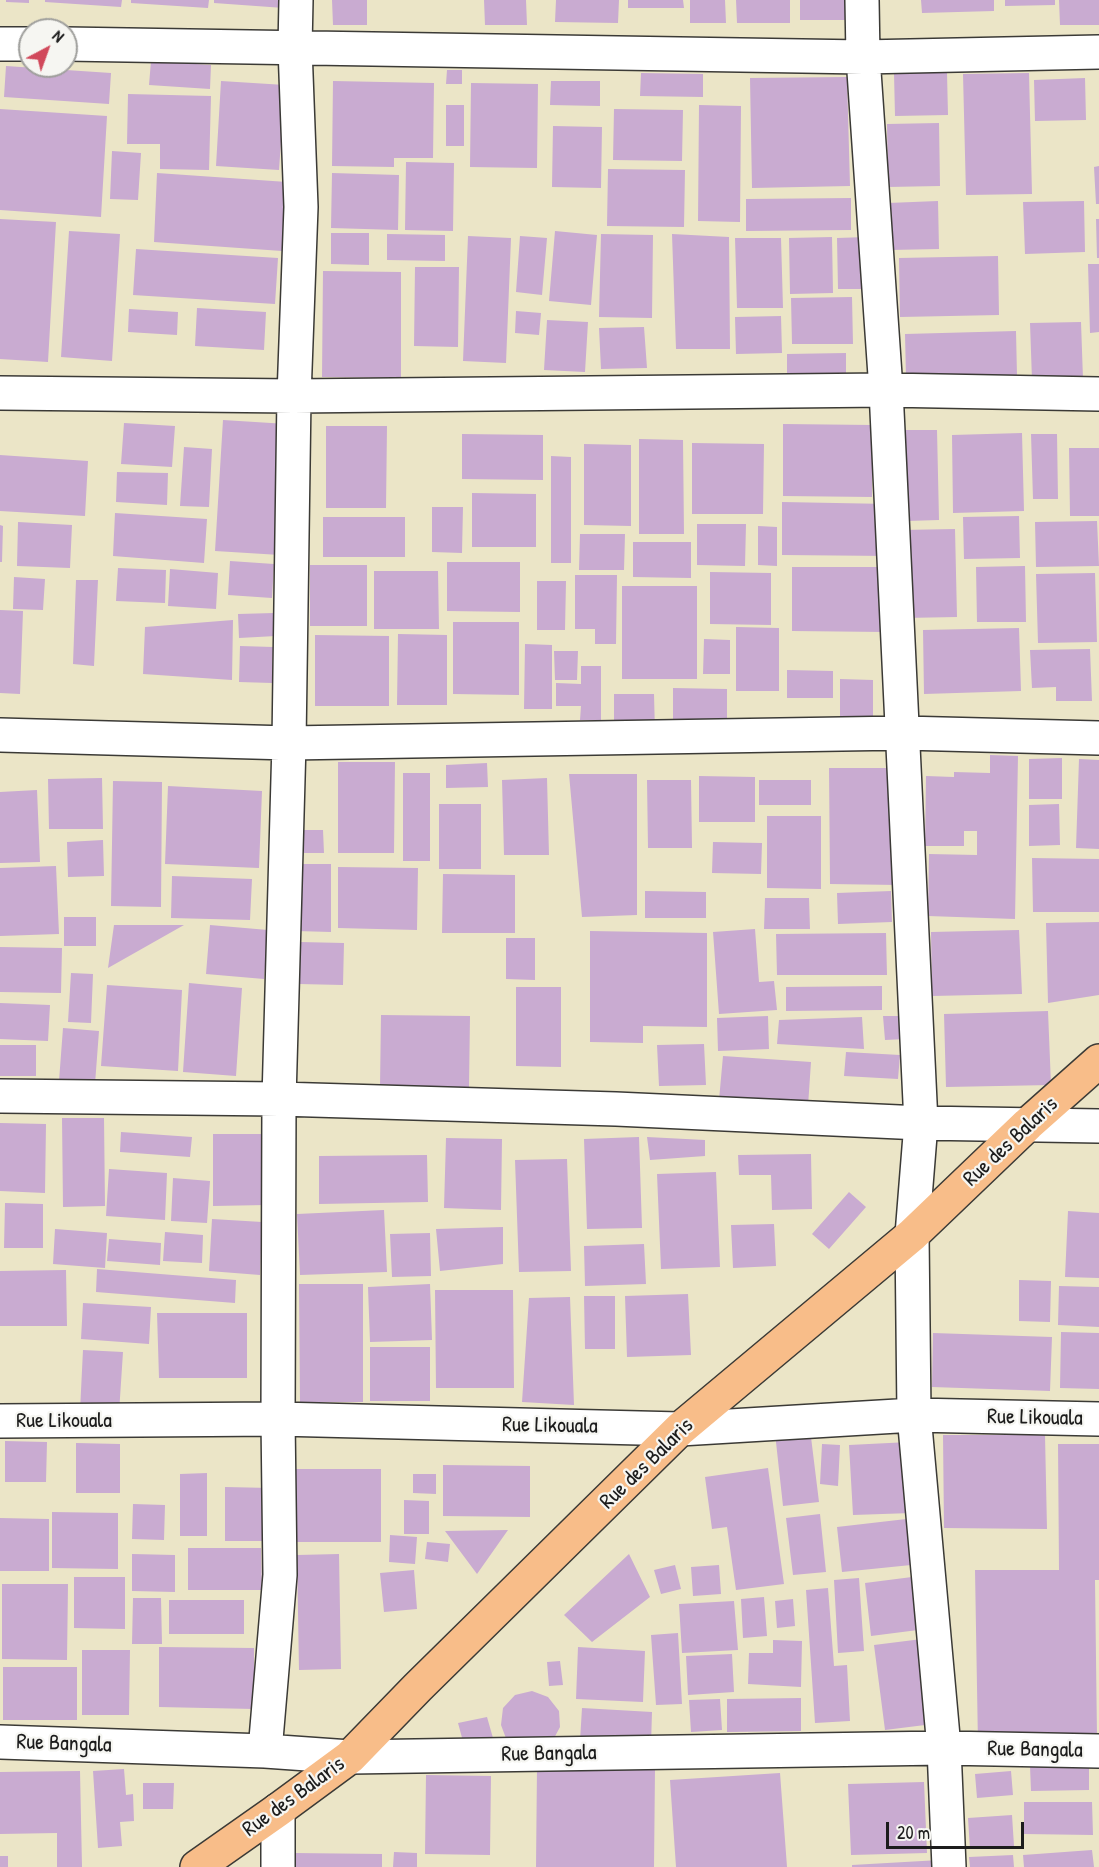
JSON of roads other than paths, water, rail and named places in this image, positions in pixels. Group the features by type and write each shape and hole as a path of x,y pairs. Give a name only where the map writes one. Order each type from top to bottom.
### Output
{"main road":[{"name":"Rue des Balaris","path":"197,1867 350,1757 680,1429 912,1236 1028,1124 1099,1061"}],"street":[{"path":"265,1751 280,1575 279,1099 289,743 294,396 302,207 295,48 296,0"},
{"path":"862,0 863,57 886,390 921,1123 912,1236 914,1415 944,1748 949,1867"},
{"path":"0,44 18,44"},
{"path":"78,44 863,57 1099,52"},
{"path":"0,393 294,396 886,390 1099,394"},
{"path":"0,735 289,743 903,733 1099,738"},
{"path":"0,1096 279,1099 616,1109 921,1123 1099,1126"},
{"name":"Rue Likouala","path":"0,1421 278,1419 680,1429 914,1415 1099,1419"},
{"name":"Rue Bangala","path":"0,1742 265,1751 350,1757 944,1748 1099,1750"},
{"path":"278,1810 278,1867"}]}
